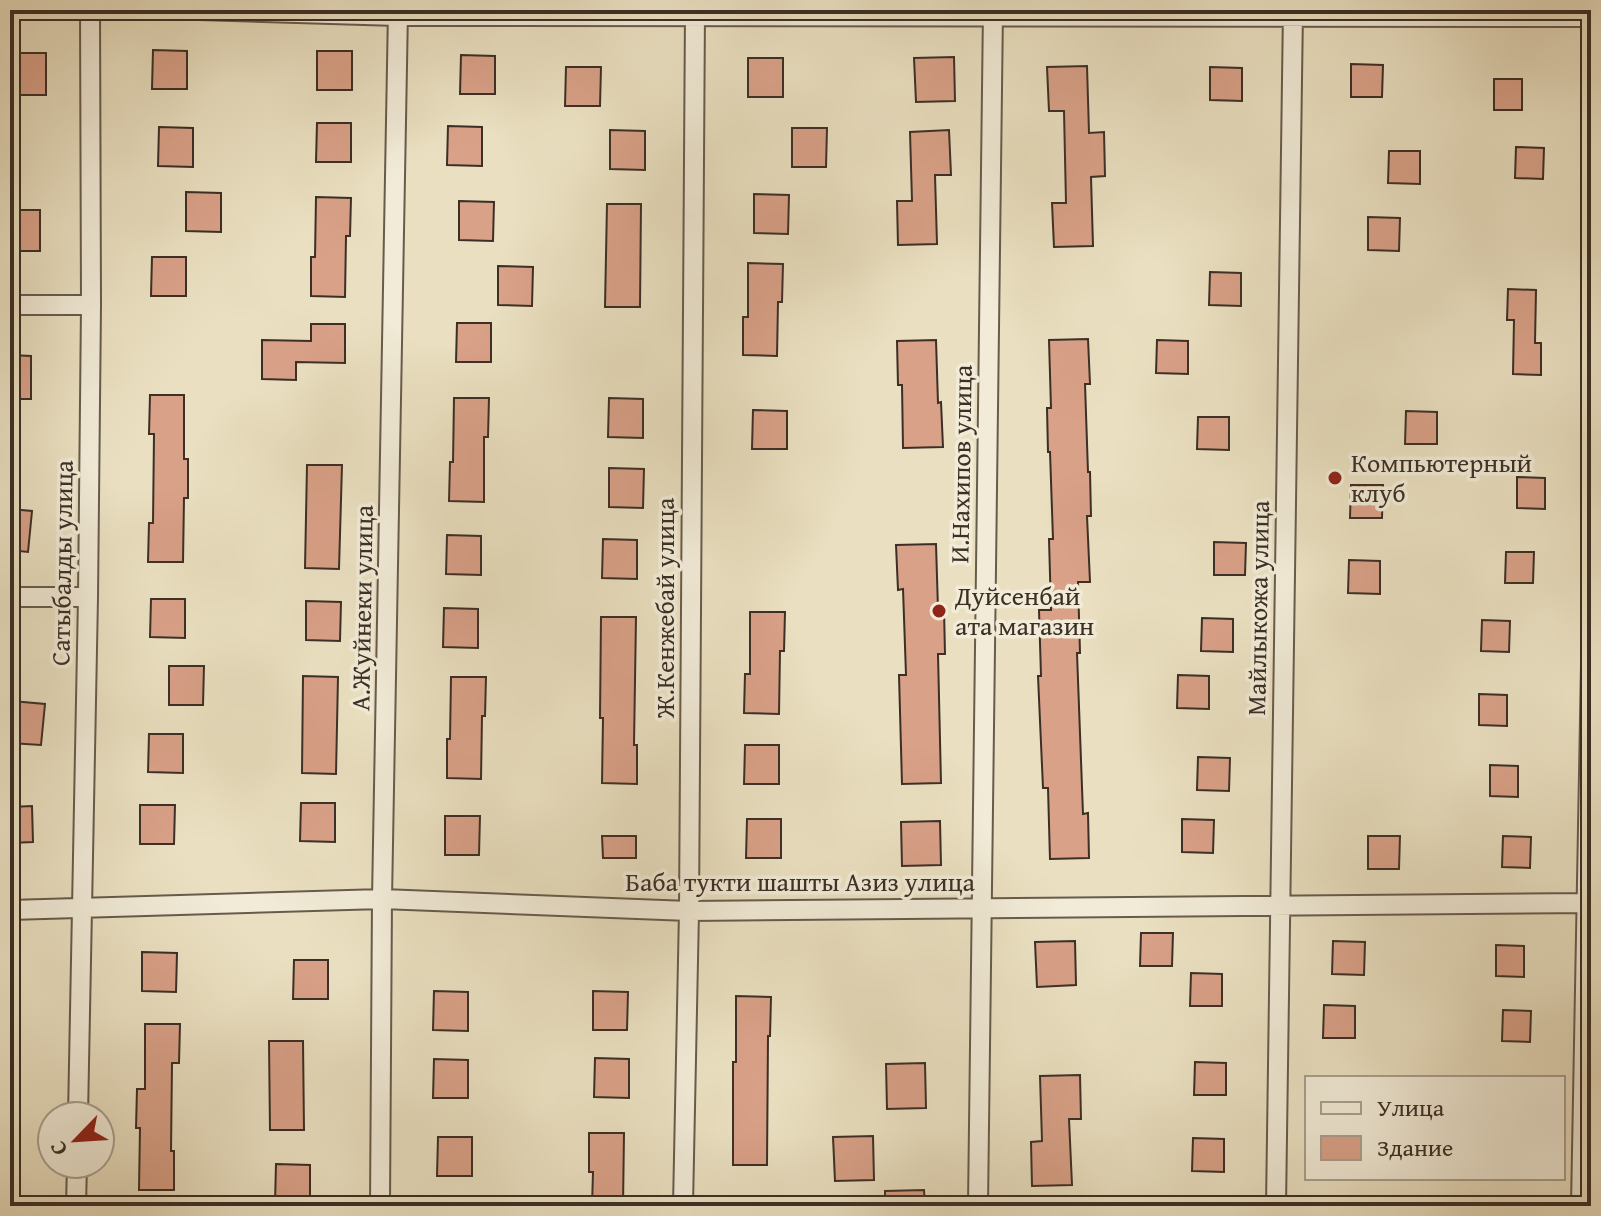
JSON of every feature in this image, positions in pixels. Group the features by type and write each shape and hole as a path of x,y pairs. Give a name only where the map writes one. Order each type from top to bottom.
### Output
{"street":[{"name":"Сатыбалды улица","path":"78,1100 88,597 90,10"},
{"path":"199,10 695,14 1293,13 1591,17"},
{"name":"А.Жуйнеки улица","path":"380,1206 382,899 398,13"},
{"name":"Майлыкожа улица","path":"1276,1206 1293,13"},
{"name":"Ж.Кенжебай улица","path":"683,1206 689,911 695,14"},
{"name":"И.Нахипов улица","path":"978,1206 993,14"},
{"path":"10,305 91,305"},
{"path":"10,597 88,597"},
{"path":"1581,1206 1591,665"},
{"name":"Баба тукти шашты Азиз улица","path":"10,910 382,899 689,911 1589,903"},
{"path":"76,1206 77,1180"}],"building":[{"path":"153,50 187,51 187,89 152,89"},
{"path":"317,51 352,51 352,90 317,90"},
{"path":"10,53 46,53 46,95 10,95"},
{"path":"461,55 495,56 495,94 460,94"},
{"path":"954,57 955,101 916,102 914,58"},
{"path":"748,58 783,58 783,97 748,97"},
{"path":"1351,64 1383,65 1382,97 1351,97"},
{"path":"1087,66 1089,133 1104,132 1105,176 1091,177 1093,246 1054,247 1052,203 1066,203 1064,111 1049,111 1047,67"},
{"path":"566,67 601,67 600,106 565,106"},
{"path":"1210,67 1242,68 1242,101 1210,100"},
{"path":"1494,79 1522,79 1522,110 1494,110"},
{"path":"317,123 351,123 351,162 316,162"},
{"path":"448,126 482,127 482,166 447,165"},
{"path":"159,127 193,128 193,167 158,166"},
{"path":"792,128 827,128 826,167 792,167"},
{"path":"610,130 645,131 645,170 610,169"},
{"path":"949,130 951,175 935,175 937,244 898,245 897,201 912,201 910,132"},
{"path":"1516,147 1544,148 1543,179 1515,178"},
{"path":"1389,151 1420,151 1420,184 1388,183"},
{"path":"186,192 221,193 221,232 186,231"},
{"path":"754,194 789,195 788,234 754,233"},
{"path":"316,197 351,198 350,236 346,236 345,297 311,296"},
{"path":"459,201 494,202 493,241 459,240"},
{"path":"607,204 641,204 640,307 605,307"},
{"path":"10,210 40,210 40,251 10,251"},
{"path":"1368,217 1400,218 1399,251 1368,250"},
{"path":"152,257 186,257 186,296 151,296"},
{"path":"748,263 783,264 782,302 778,302 777,356 743,355 743,317 748,317"},
{"path":"498,266 533,267 532,306 498,305"},
{"path":"1210,272 1241,273 1241,306 1209,305"},
{"path":"1508,289 1536,290 1535,343 1541,343 1541,375 1513,374 1514,320 1507,320"},
{"path":"457,323 491,323 491,362 456,362"},
{"path":"311,324 345,324 345,363 296,362 296,380 262,379 262,340 311,341"},
{"path":"1088,339 1090,384 1085,384 1090,472 1091,516 1087,516 1090,582 1078,582 1080,653 1077,653 1083,814 1088,813 1089,858 1050,859 1048,788 1043,788 1038,676 1041,676 1039,610 1051,610 1049,539 1053,539 1047,408 1051,408 1049,340"},
{"path":"936,340 943,447 903,448 902,385 898,385 897,341"},
{"path":"1157,340 1188,341 1188,374 1156,373"},
{"path":"10,355 31,356 31,399 10,399"},
{"path":"150,395 184,395 184,459 188,459 188,498 184,498 183,562 148,562 149,523 153,523 154,434 149,434"},
{"path":"454,398 489,398 488,437 484,437 484,502 449,501"},
{"path":"609,398 643,399 643,438 608,437"},
{"path":"753,410 787,411 787,449 752,449"},
{"path":"1406,411 1437,412 1437,444 1405,444"},
{"path":"1198,417 1229,417 1229,450 1197,449"},
{"path":"307,465 342,465 339,569 305,568"},
{"path":"609,468 644,469 643,508 609,507"},
{"path":"1517,477 1545,478 1545,509 1517,508"},
{"path":"1351,485 1383,485 1382,518 1350,518"},
{"path":"10,509 32,511 28,552 10,550"},
{"path":"447,535 481,536 481,575 446,574"},
{"path":"603,539 637,540 637,579 602,578"},
{"path":"1214,542 1246,543 1245,575 1214,575"},
{"path":"936,544 938,609 944,609 945,654 938,654 941,783 902,784 899,675 906,675 903,589 898,590 896,545"},
{"path":"1506,552 1534,552 1533,583 1505,583"},
{"path":"1349,560 1380,561 1380,594 1348,593"},
{"path":"151,599 185,599 185,638 150,637"},
{"path":"306,601 341,602 340,641 306,640"},
{"path":"444,608 478,609 478,648 443,647"},
{"path":"750,612 785,612 784,651 780,651 779,714 744,713 745,674 750,674"},
{"path":"601,617 636,617 634,745 637,745 637,784 602,783"},
{"path":"1202,618 1233,619 1233,652 1201,651"},
{"path":"1482,620 1510,621 1509,652 1481,651"},
{"path":"169,666 204,666 203,705 169,705"},
{"path":"1178,675 1209,676 1209,709 1177,708"},
{"path":"303,676 338,677 336,774 302,773"},
{"path":"451,677 486,677 481,779 447,778"},
{"path":"1479,694 1507,695 1507,726 1479,725"},
{"path":"12,701 45,704 41,745 10,743"},
{"path":"149,734 183,734 183,773 148,772"},
{"path":"745,745 779,745 779,784 744,784"},
{"path":"1198,757 1230,758 1229,791 1197,790"},
{"path":"1490,765 1518,766 1518,797 1490,796"},
{"path":"301,803 335,803 335,842 300,841"},
{"path":"140,805 175,805 174,844 140,844"},
{"path":"32,806 33,842 10,843 10,807"},
{"path":"445,816 480,816 479,855 445,855"},
{"path":"747,819 781,819 781,858 746,858"},
{"path":"1182,819 1214,820 1213,853 1182,852"},
{"path":"940,821 941,865 902,866 901,822"},
{"path":"602,836 636,836 636,858 603,858"},
{"path":"1368,836 1400,836 1399,869 1368,869"},
{"path":"1503,836 1531,837 1530,868 1502,867"},
{"path":"1141,933 1173,933 1172,966 1140,966"},
{"path":"1075,941 1076,985 1037,987 1035,942"},
{"path":"1333,941 1365,942 1364,975 1332,974"},
{"path":"1496,945 1524,946 1524,977 1496,976"},
{"path":"142,952 177,953 176,992 142,991"},
{"path":"294,960 328,960 328,999 293,999"},
{"path":"1191,973 1222,974 1222,1006 1190,1006"},
{"path":"434,991 468,992 468,1031 433,1030"},
{"path":"593,991 628,992 627,1030 593,1030"},
{"path":"736,996 771,997 767,1165 733,1165"},
{"path":"1324,1005 1355,1006 1355,1038 1323,1038"},
{"path":"1503,1010 1531,1011 1530,1042 1502,1041"},
{"path":"145,1024 180,1024 179,1063 172,1063 174,1190 139,1190 137,1089 145,1089"},
{"path":"269,1041 303,1041 304,1130 270,1130"},
{"path":"595,1058 629,1059 629,1098 594,1097"},
{"path":"434,1059 468,1060 468,1098 433,1098"},
{"path":"1195,1062 1226,1063 1226,1095 1194,1095"},
{"path":"925,1063 926,1108 887,1109 886,1064"},
{"path":"1080,1075 1081,1119 1069,1119 1072,1185 1032,1186 1031,1142 1042,1141 1040,1076"},
{"path":"589,1133 624,1133 623,1206 592,1206"},
{"path":"873,1136 874,1180 835,1181 833,1137"},
{"path":"438,1137 472,1137 472,1176 437,1176"},
{"path":"1193,1138 1224,1139 1224,1172 1192,1171"},
{"path":"276,1164 310,1165 310,1203 275,1203"},
{"path":"924,1190 925,1206 885,1206 885,1191"}],"place":[{"name":"Компьютерный клуб","path":"1335,478"},
{"name":"Дуйсенбай ата магазин","path":"939,611"}]}
